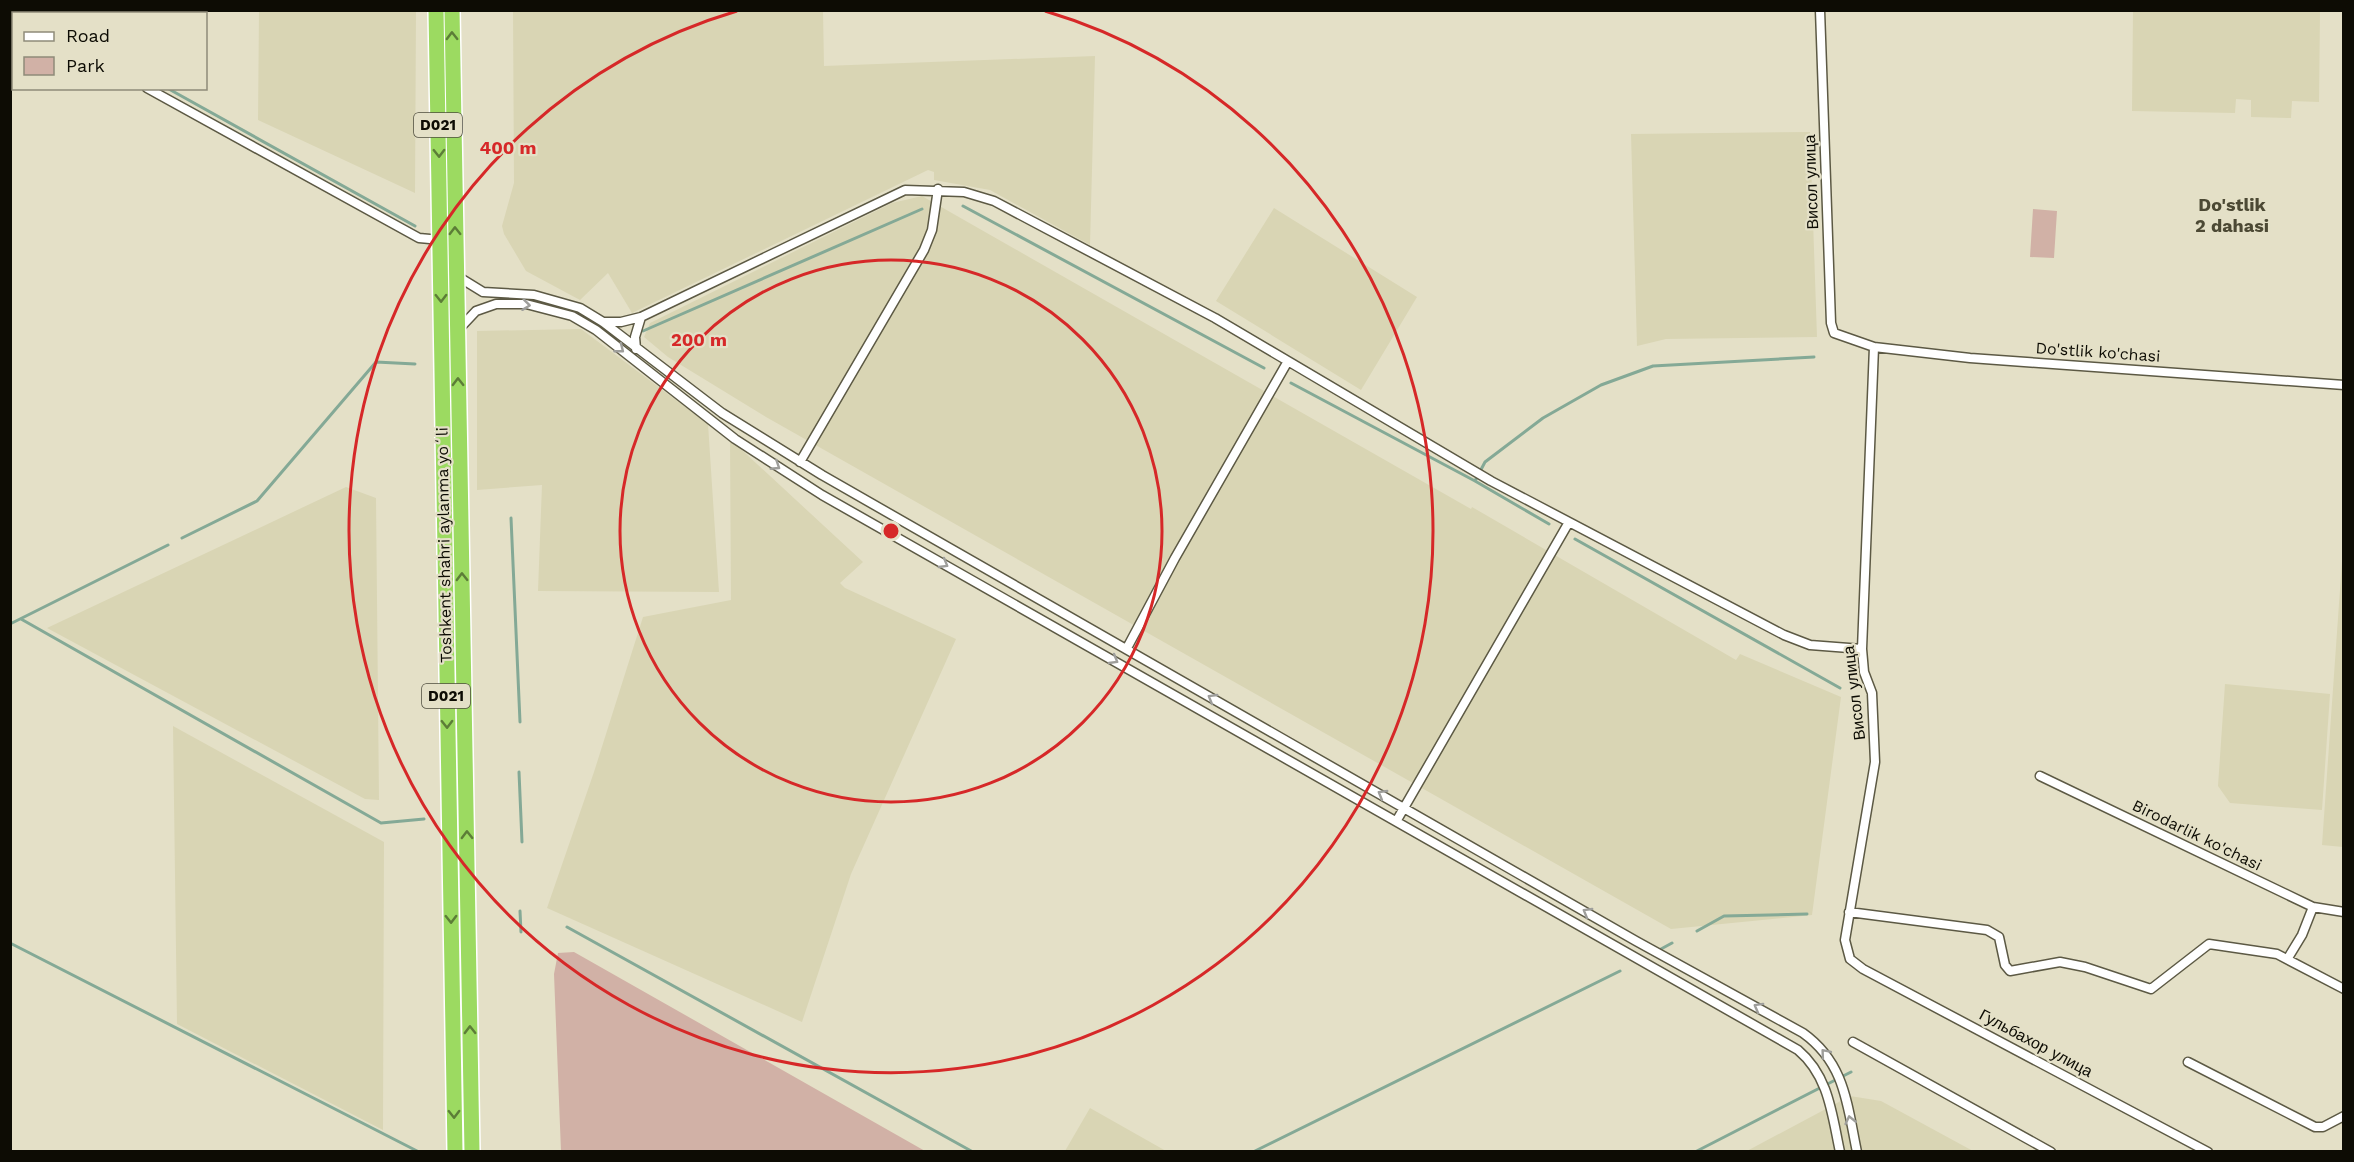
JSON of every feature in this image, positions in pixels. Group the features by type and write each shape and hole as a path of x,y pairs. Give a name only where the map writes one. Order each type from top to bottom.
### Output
{"highway":[{"name":"Toshkent shahri aylanma yoʻli","path":"436,10 455,1152"},
{"name":"Toshkent shahri aylanma yoʻli","path":"452,10 472,1152"},
{"path":"445,617 454,621 463,617"}],"street":[{"name":"Висол улица","path":"1820,10 1831,323 1834,333 1852,340"},
{"path":"151,90 419,238 441,240"},
{"path":"603,322 621,322 641,316 905,190 938,189 964,192 994,201 1215,318 1479,473 1797,642 1862,649"},
{"path":"800,462 924,250 932,230 938,189"},
{"path":"456,275 483,292 548,297 580,308 603,322 715,407 800,462 1808,1036 1824,1051 1838,1072 1857,1152"},
{"path":"457,332 476,311 496,304 526,304 572,316 596,330 735,439 777,467 1798,1050 1811,1062 1823,1081 1840,1152"},
{"path":"636,349 635,337 641,316"},
{"name":"Do'stlik ko'chasi","path":"1852,340 1874,347 1970,358 2343,386"},
{"name":"Висол улица","path":"1850,959 1845,940 1875,762 1872,693 1864,672 1862,649 1874,347"},
{"path":"1126,648 1288,361"},
{"path":"1397,820 1569,522"},
{"path":"1000,596 1008,582"},
{"name":"Birodarlik ko'chasi","path":"2040,776 2313,907 2343,912"},
{"path":"2288,958 2302,935 2313,907"},
{"path":"1849,912 1987,930 1999,937 2005,966 2010,971 2060,962 2085,967 2151,989 2209,944 2288,958 2343,989"},
{"name":"Гульбахор улица","path":"1850,959 1873,974 2208,1152"},
{"path":"1798,1050 1808,1036"},
{"path":"1853,1042 2051,1152"},
{"path":"2188,1062 2315,1127 2324,1127 2343,1116"}],"shaded area":[{"path":"259,11 416,11 415,193 258,120"},
{"path":"513,11 823,11 824,66 1095,56 1090,245 990,190 934,180 934,172 928,170 632,313 608,273 580,300 526,271 504,234 502,226 514,183"},
{"path":"2133,11 2320,11 2319,102 2292,101 2291,118 2251,117 2251,100 2236,99 2235,113 2132,111"},
{"path":"1810,132 1817,337 1666,339 1637,346 1631,134"},
{"path":"922,196 1471,509 1472,507 1736,660 1740,654 1841,697 1812,915 1671,929 766,417 668,357 644,337 650,323 892,203"},
{"path":"1274,208 1417,297 1361,390 1216,301"},
{"path":"581,329 708,424 719,592 538,591 542,485 477,490 477,331"},
{"path":"730,439 863,562 840,583 845,588 956,639 851,874 802,1022 547,908 594,772 643,617 731,600"},
{"path":"346,487 376,498 379,800 365,799 47,628"},
{"path":"2343,547 2343,847 2322,845"},
{"path":"2225,684 2330,694 2322,810 2230,803 2218,786"},
{"path":"173,726 384,842 383,1130 177,1024"},
{"path":"1850,1096 1881,1101 1973,1151 1745,1152"},
{"path":"1090,1108 1166,1151 1065,1151"}],"green space":[{"path":"2033,209 2057,211 2054,258 2030,257"},
{"path":"574,952 925,1151 561,1151 554,974 558,953"}],"waterway":[{"path":"171,90 415,226"},
{"path":"963,206 1264,368"},
{"path":"643,331 922,209"},
{"path":"1475,481 1485,462 1543,418 1601,385 1653,366 1814,357"},
{"path":"182,538 257,501 376,362 415,364"},
{"path":"1291,383 1475,481 1549,524"},
{"path":"511,518 520,722"},
{"path":"1575,539 1840,688"},
{"path":"10,624 168,545"},
{"path":"21,619 381,823 424,819"},
{"path":"519,772 522,842"},
{"path":"520,911 521,932"},
{"path":"1697,931 1724,916 1807,914"},
{"path":"567,927 973,1152"},
{"path":"10,943 419,1152"},
{"path":"1661,949 1672,943"},
{"path":"1253,1152 1620,971"},
{"path":"1695,1152 1851,1072"}],"district":[{"name":"Do'stlik 2 dahasi","path":"2232,214"}]}
